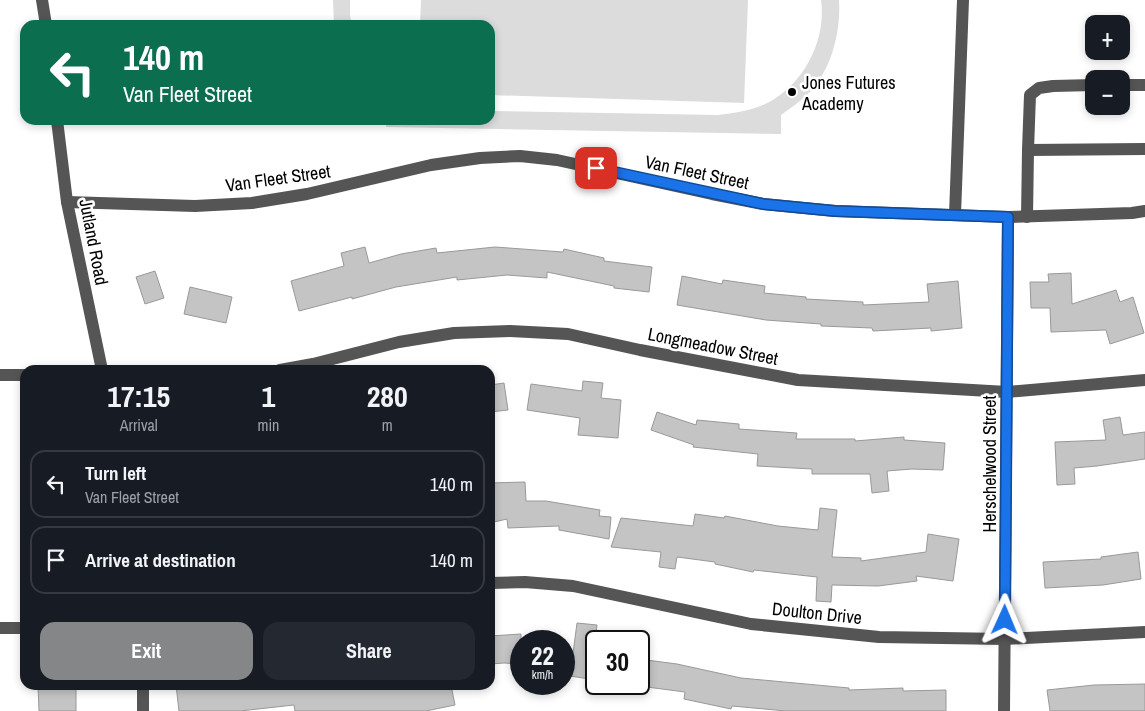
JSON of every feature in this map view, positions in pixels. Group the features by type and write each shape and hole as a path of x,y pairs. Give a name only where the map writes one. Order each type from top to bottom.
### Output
{"street":[{"path":"42,0 45,20"},
{"path":"955,215 963,0"},
{"path":"1027,217 1030,95 1039,88 1085,85"},
{"path":"1130,85 1145,85"},
{"name":"Jutland Road","path":"58,125 67,202 101,365"},
{"path":"1028,150 1145,149"},
{"name":"Van Fleet Street","path":"67,202 195,206 252,202 307,194 431,165 480,158 520,156 557,160 763,204 835,211 1008,217 1145,211"},
{"name":"Herschelwood Street","path":"1004,711 1008,217"},
{"name":"Longmeadow Street","path":"308,365 399,342 454,333 510,330 568,334 640,350 798,380 1007,392 1145,380"},
{"path":"0,376 20,375"},
{"name":"Doulton Drive","path":"495,583 525,582 573,586 751,624 879,637 1005,639 1145,632"},
{"path":"0,628 20,628"},
{"path":"143,690 143,711"}],"shaded area":[{"path":"333,0 350,0 351,20 334,20"},
{"path":"421,0 748,0 744,103 495,95 495,20 420,20"},
{"path":"821,0 839,0 837,36 830,60 811,91 781,115 781,134 386,127 386,125 495,125 495,111 718,115 752,109 777,97 800,75 816,47 822,16"}],"building":[{"path":"365,247 369,263 401,254 436,248 437,253 495,247 563,252 564,249 604,258 604,261 652,267 649,292 614,288 614,286 547,272 547,278 507,275 457,280 457,277 396,287 299,311 291,281 344,266 341,253"},
{"path":"155,271 164,298 145,304 136,277"},
{"path":"1071,273 1072,304 1116,290 1120,302 1133,297 1144,333 1110,344 1106,330 1051,332 1050,308 1031,308 1030,282 1049,282 1048,274"},
{"path":"682,276 722,284 723,280 765,286 764,293 806,297 806,299 863,302 863,305 929,302 927,284 958,281 962,328 931,331 931,328 873,331 872,328 821,326 821,324 766,320 677,305"},
{"path":"190,287 232,297 226,323 184,314"},
{"path":"583,381 603,383 601,398 621,400 618,438 578,435 580,418 527,410 531,384 582,391"},
{"path":"504,383 508,410 495,411 495,384"},
{"path":"657,412 696,425 697,420 739,424 739,429 797,433 796,439 855,439 855,441 904,437 904,440 945,443 943,470 912,469 887,471 889,491 872,493 870,474 812,474 812,469 757,466 758,454 693,447 694,445 651,430"},
{"path":"1120,417 1123,435 1145,432 1145,459 1074,468 1075,484 1057,485 1055,442 1106,440 1103,420"},
{"path":"525,482 526,501 546,501 600,510 599,516 611,517 609,539 559,530 559,526 508,528 507,519 495,522 495,483"},
{"path":"820,508 837,510 832,557 861,558 861,561 926,552 928,534 959,539 953,581 916,576 917,581 878,586 832,585 831,602 816,601 817,577 754,570 753,572 715,564 715,562 677,557 675,569 659,567 661,552 611,547 621,518 693,526 695,514 724,518 725,516 778,526 818,530"},
{"path":"1138,552 1141,579 1103,585 1045,588 1043,562 1101,559 1101,557"},
{"path":"577,623 597,625 596,630 585,630 585,678 575,677"},
{"path":"510,635 510,663 495,664 495,636"},
{"path":"650,660 677,664 741,678 849,688 849,690 903,688 903,691 946,690 946,711 786,711 732,706 731,709 684,699 685,692 650,687"},
{"path":"1145,684 1145,711 1050,711 1047,690 1094,685"},
{"path":"38,690 76,690 76,711 39,711"},
{"path":"177,690 452,690 455,705 426,711 295,711 294,705 240,711 179,711"}],"place":[{"name":"Jones Futures Academy","path":"792,92"}],"route":[{"path":"596,168 763,204 835,211 1008,217 1005,620"}]}
